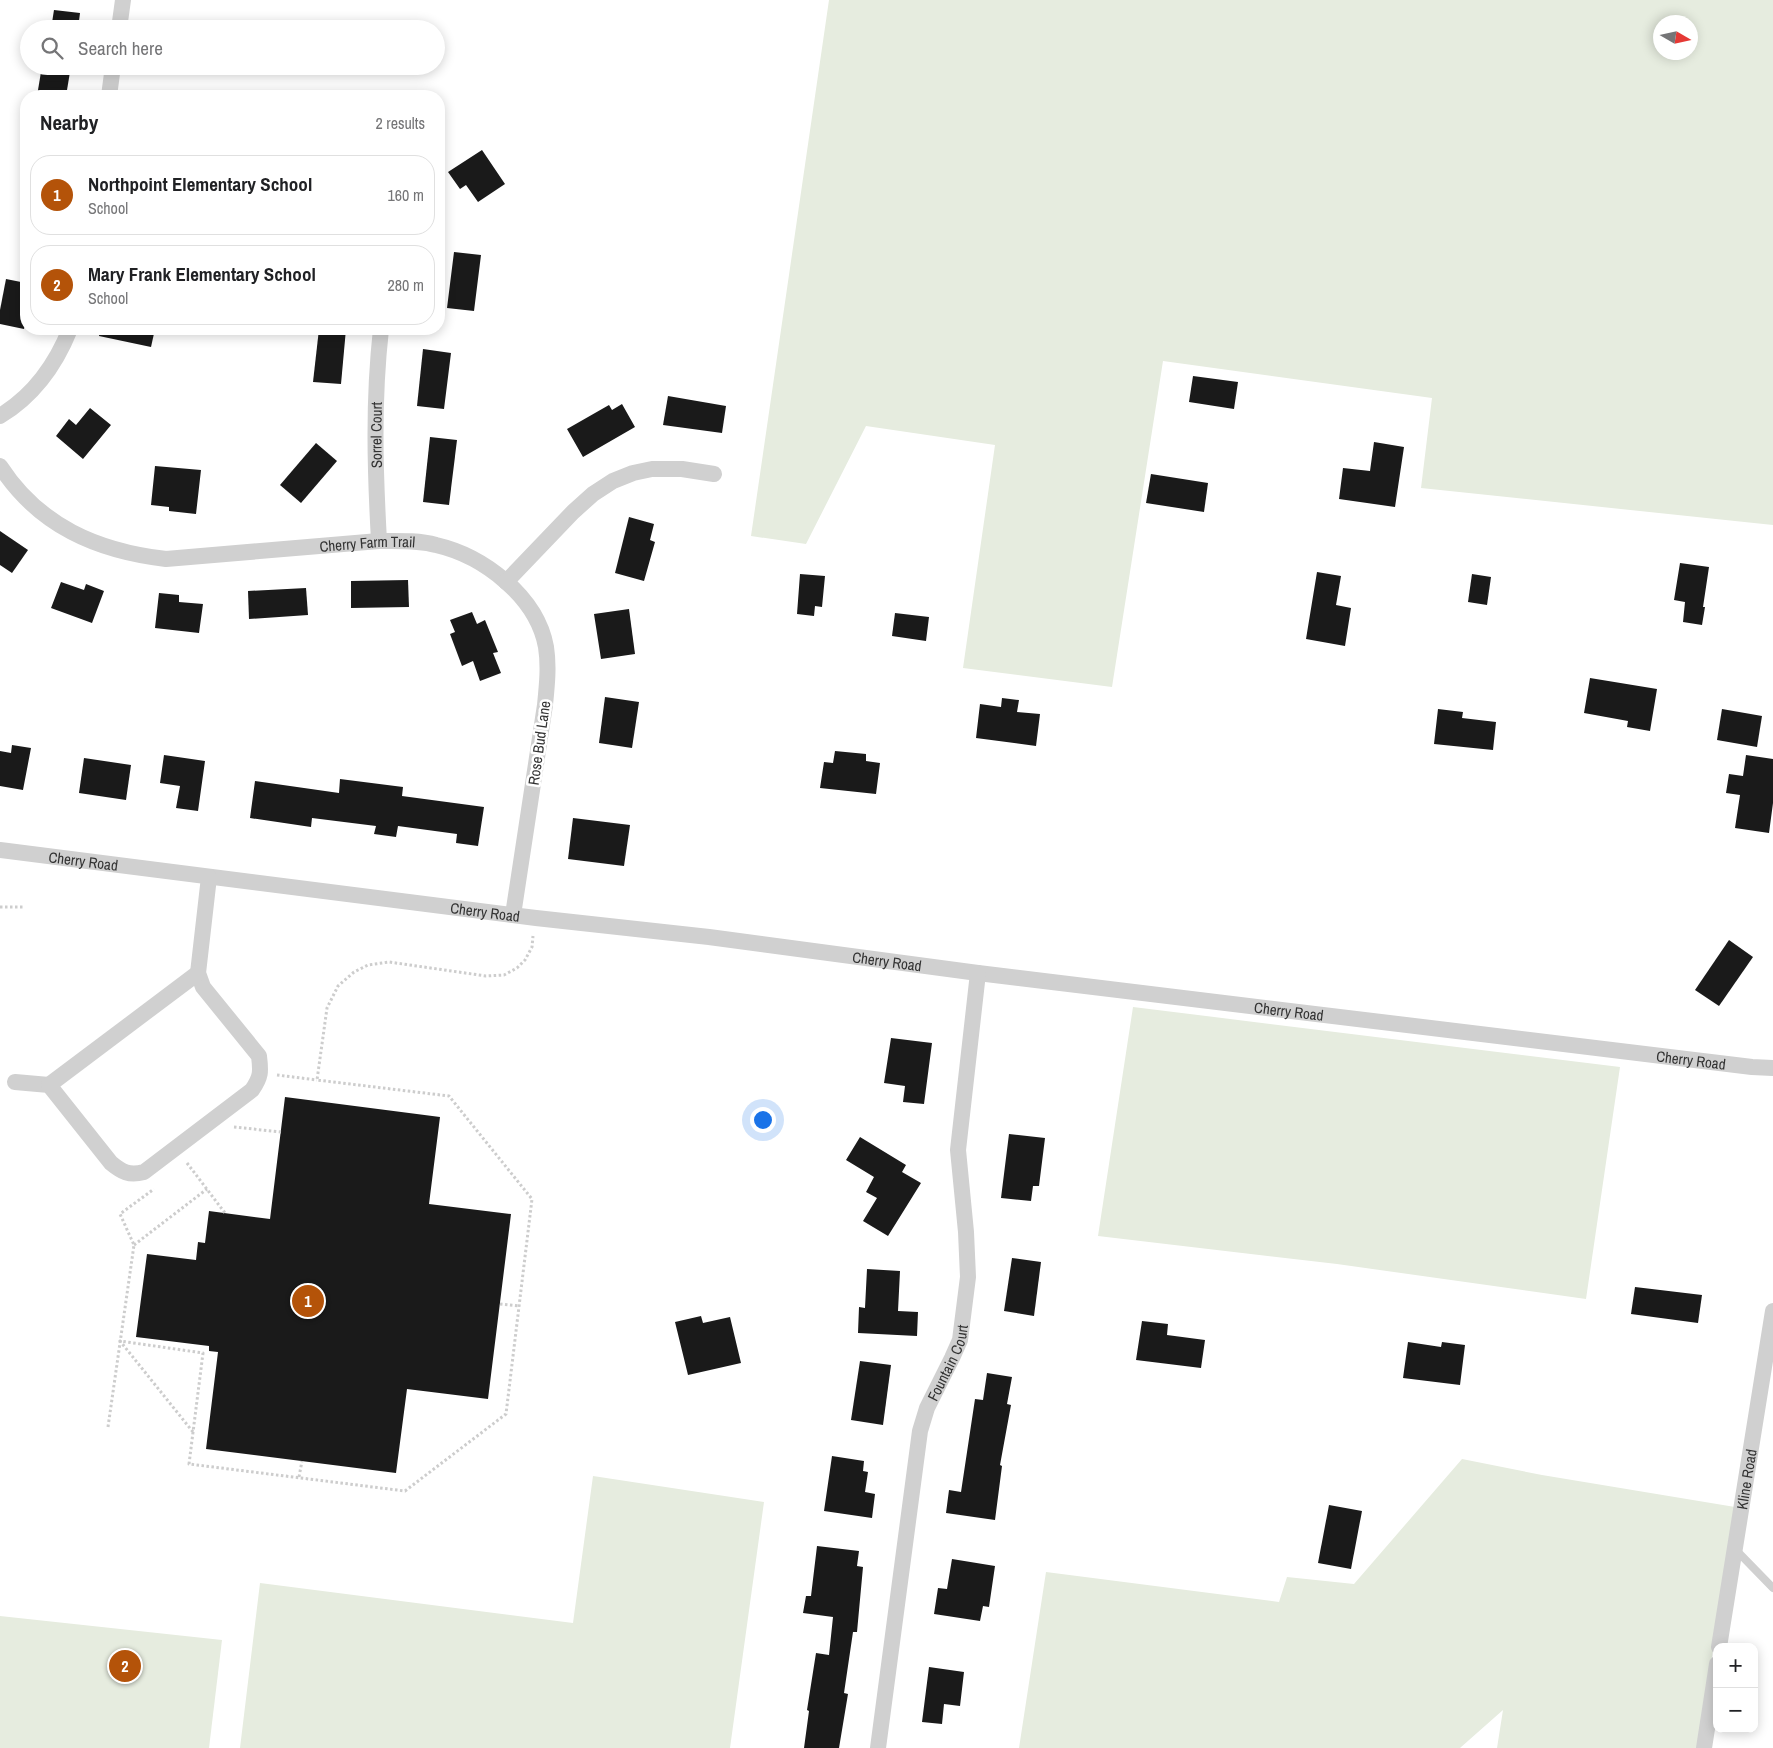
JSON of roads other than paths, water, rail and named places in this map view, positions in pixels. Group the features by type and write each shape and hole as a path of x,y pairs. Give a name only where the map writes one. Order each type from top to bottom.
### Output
{"street":[{"path":"121,20 124,0"},
{"path":"110,90 112,75"},
{"path":"0,416 23,399 45,376 63,347 68,335"},
{"name":"Sorrel Court","path":"379,541 375,430 381,335"},
{"name":"Cherry Farm Trail","path":"0,466 22,494 41,513 60,526 86,540 140,556 166,559 379,541 410,542 436,544 462,554 506,582"},
{"path":"506,582 573,512 593,494 613,481 633,473 652,469 682,469 714,474"},
{"name":"Rose Bud Lane","path":"506,582 518,592 539,624 546,647 548,672 545,705 513,915"},
{"name":"Cherry Road","path":"0,850 978,973 1716,1063 1773,1068"},
{"path":"49,1086 111,1163 123,1173 134,1175 144,1172 252,1090 259,1079 261,1068 259,1056 204,987 198,973 209,876"},
{"path":"15,1082 49,1086 198,973"},
{"name":"Fountain Court","path":"878,1748 920,1431 927,1408 960,1340 967,1286 966,1232 958,1150 978,973"},
{"name":"Kline Road","path":"1721,1643 1773,1310"},
{"path":"1704,1748 1713,1688"}],"lane":[{"path":"1735,1548 1773,1588"}],"place":[{"name":"Northpoint Elementary School","path":"308,1301"},
{"name":"Mary Frank Elementary School","path":"125,1666"}]}
